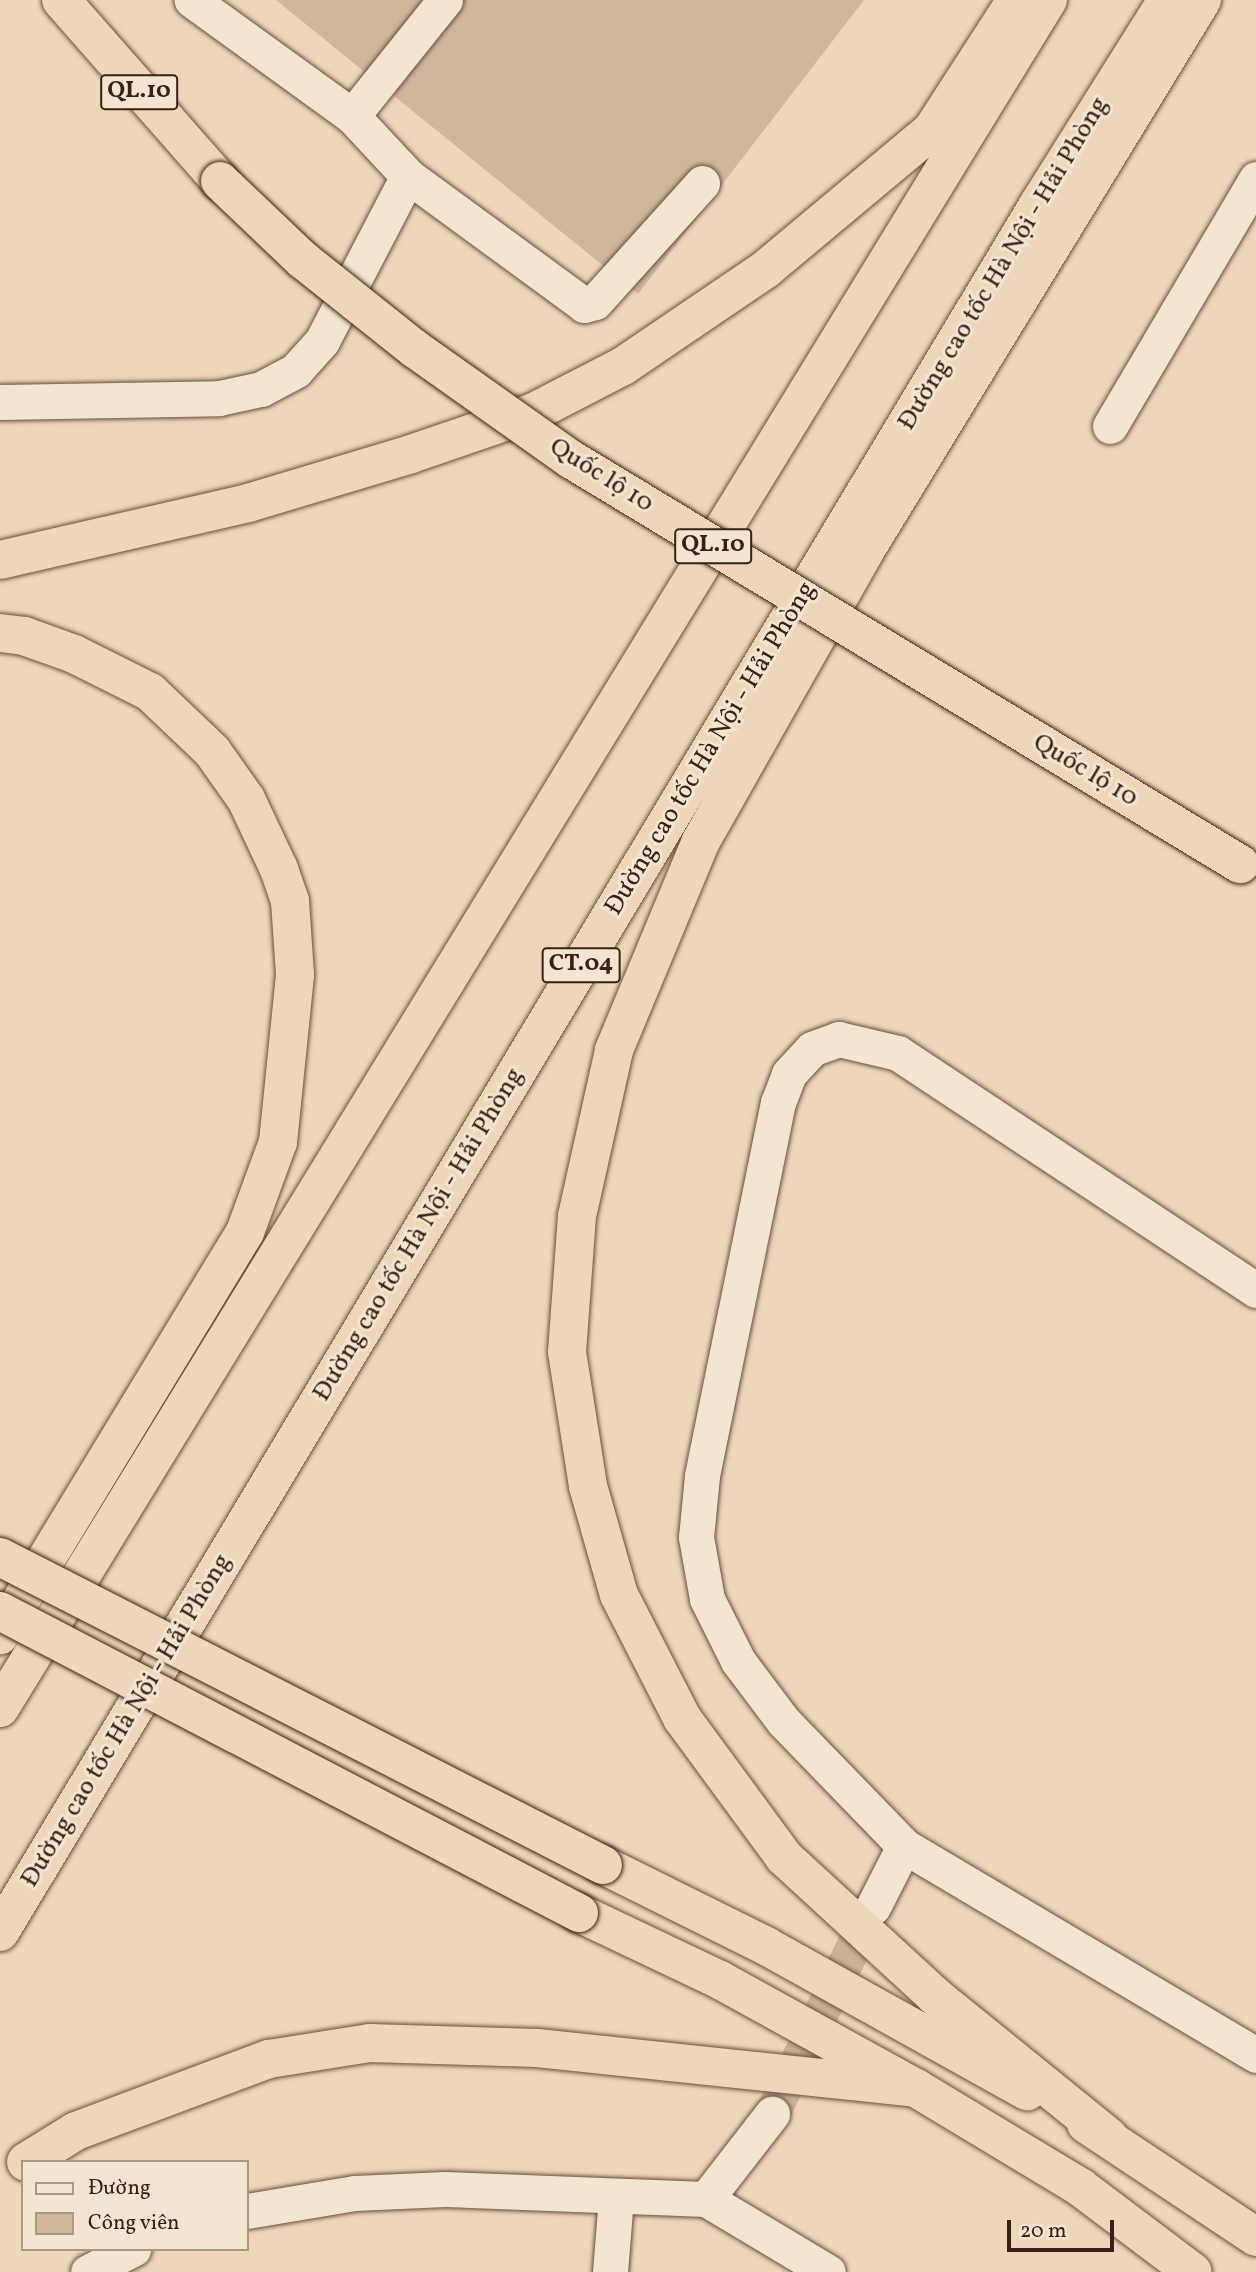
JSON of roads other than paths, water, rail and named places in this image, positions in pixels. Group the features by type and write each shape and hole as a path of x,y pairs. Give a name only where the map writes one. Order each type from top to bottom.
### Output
{"highway":[{"name":"Quốc lộ 10","path":"61,0 220,181 314,269 415,349 572,460 1248,869"},
{"path":"0,560 248,503 411,454 534,412 623,366 765,269 932,130 1016,0"},
{"path":"0,1708 1048,0"},
{"name":"Đường cao tốc Hà Nội - Hải Phòng","path":"0,1932 1023,229 1167,0"},
{"path":"1202,0 865,551 701,841 614,1050 577,1216 567,1352 588,1486 619,1595 681,1718 784,1857 935,1996 1109,2137 1256,2237"},
{"path":"0,633 24,636 74,654 150,692 212,751 246,800 279,869 290,901 295,975 278,1142 245,1232 0,1635"},
{"path":"0,1557 766,1946 1109,2137"},
{"path":"0,1611 579,1913 720,1980 916,2088 1080,2187 1193,2272"},
{"path":"29,2160 76,2131 269,2059 370,2043 537,2048 916,2088"},
{"path":"0,2177 21,2165"}],"street":[{"path":"192,0 352,116 408,176 578,303 590,305 702,183"},
{"path":"352,116 445,0"},
{"path":"0,402 219,398 261,389 296,370 322,341 408,176"},
{"path":"1110,426 1256,179"},
{"path":"1256,1290 898,1053 866,1042 839,1040 812,1049 789,1074 778,1102 702,1476 696,1537 700,1568 718,1628 756,1688 904,1846 1256,2055"},
{"path":"873,1907 904,1846"},
{"path":"706,2199 772,2114"},
{"path":"248,2211 355,2193 445,2189 616,2198 706,2199 828,2272"},
{"path":"610,2272 616,2198"},
{"path":"88,2272 129,2251"}],"tunnel":[{"path":"772,2114 873,1907"}]}
